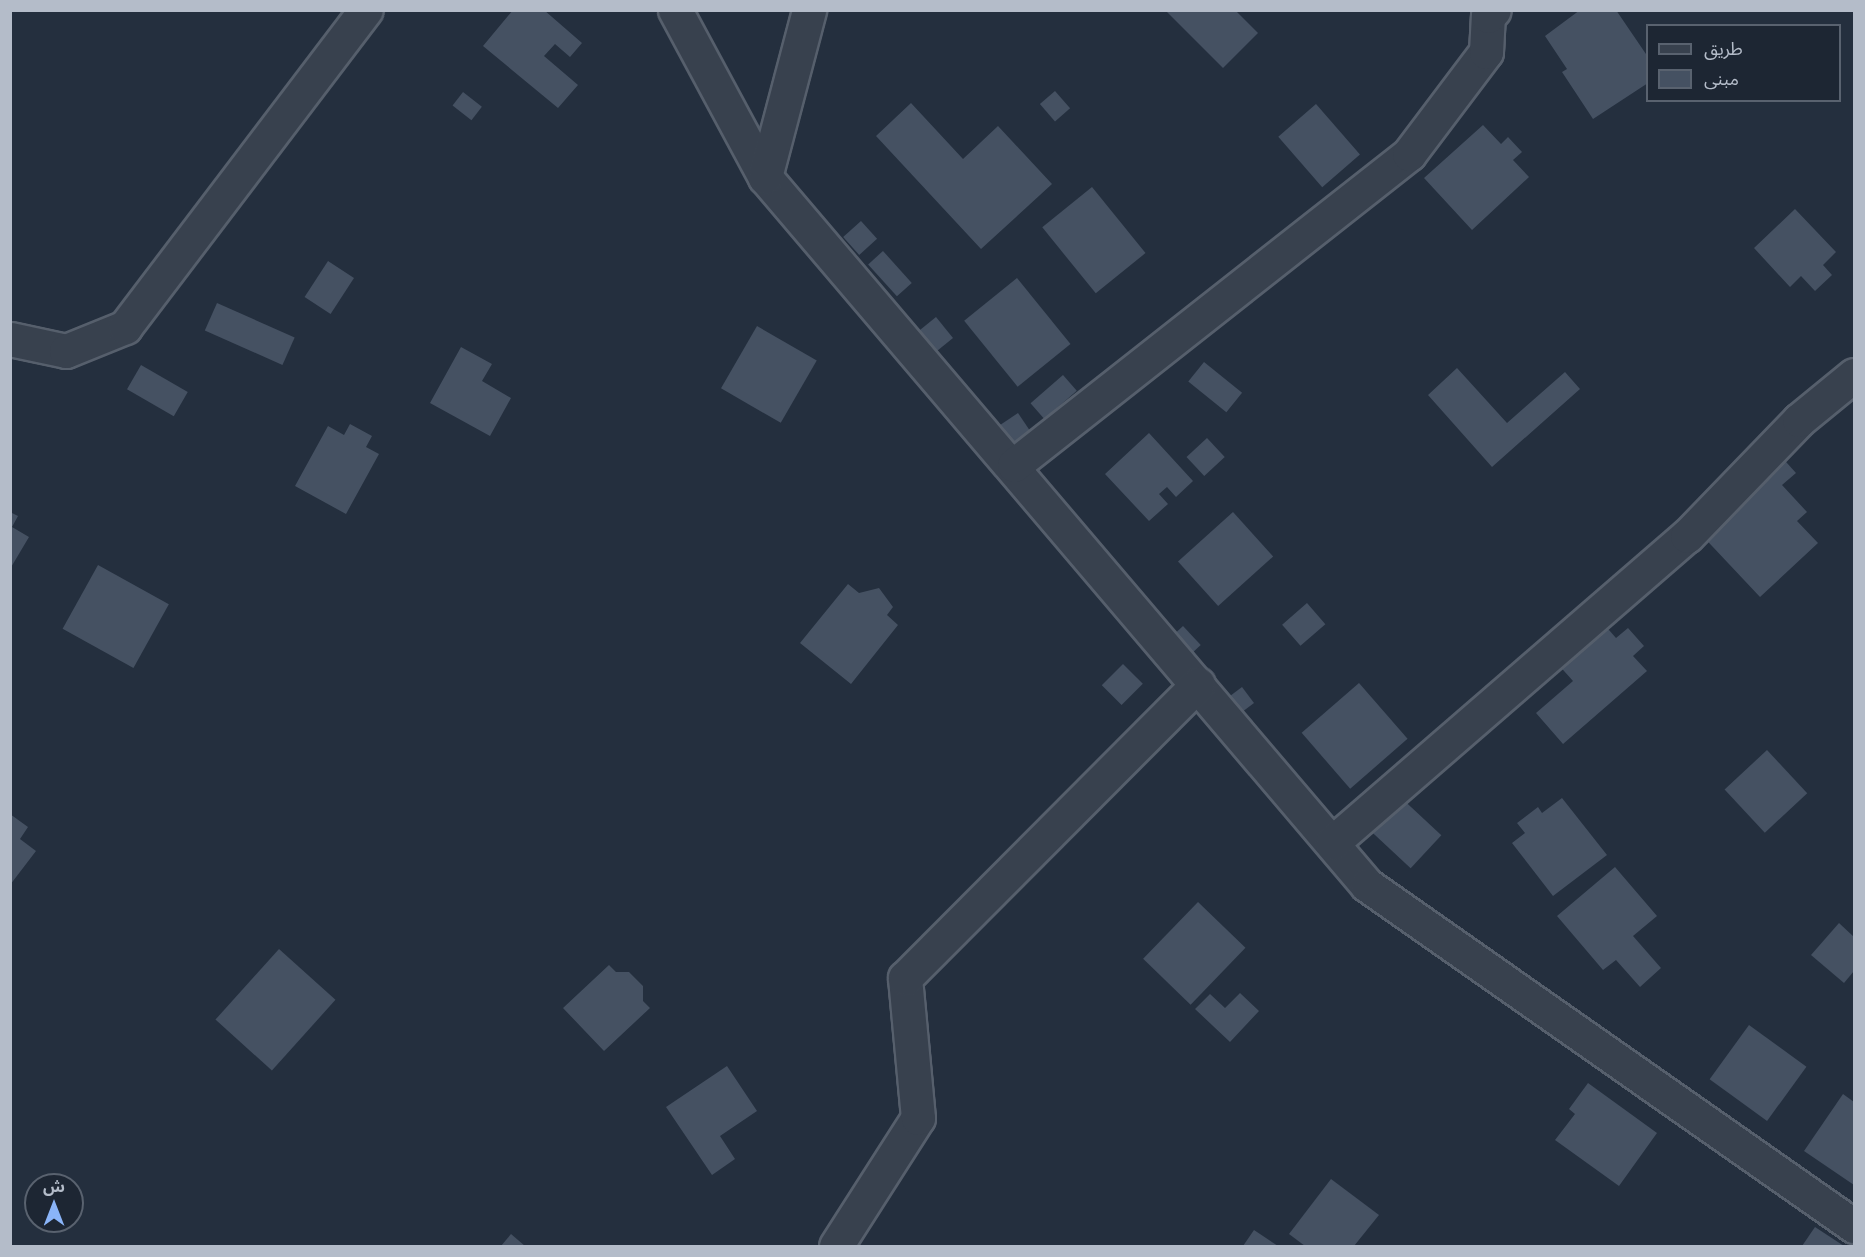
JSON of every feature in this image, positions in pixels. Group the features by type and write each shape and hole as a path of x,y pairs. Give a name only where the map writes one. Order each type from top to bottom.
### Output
{"street":[{"path":"10,339 66,351 125,327 366,10"},
{"path":"675,10 765,177 1014,465 1367,885 1854,1226"},
{"path":"765,177 809,10"},
{"path":"1014,465 1409,154 1486,52 1488,16 1494,10"},
{"path":"1332,843 1687,536 1799,420 1854,375"},
{"path":"836,1246 918,1118 905,978 1198,684"}],"building":[{"path":"513,10 544,10 582,43 570,57 555,44 544,56 578,85 558,108 483,46"},
{"path":"1165,10 1235,10 1258,33 1223,68"},
{"path":"1580,10 1616,10 1646,54 1646,84 1593,119 1562,72 1567,69 1545,36"},
{"path":"1055,91 1070,108 1055,121 1040,104"},
{"path":"463,92 482,107 471,120 453,105"},
{"path":"911,103 963,159 998,126 1052,184 981,249 876,136"},
{"path":"1316,104 1360,155 1322,187 1278,137"},
{"path":"1483,125 1501,144 1508,137 1522,152 1513,160 1529,177 1472,230 1424,178"},
{"path":"1092,187 1145,253 1096,293 1042,227"},
{"path":"1795,209 1836,252 1823,265 1832,275 1815,291 1801,276 1790,287 1754,248"},
{"path":"861,221 877,239 859,255 843,237"},
{"path":"883,251 912,283 897,296 868,264"},
{"path":"328,261 354,278 331,314 305,297"},
{"path":"1017,278 1070,344 1018,387 964,321"},
{"path":"217,303 295,338 282,365 205,330"},
{"path":"936,317 953,338 937,351 920,330"},
{"path":"757,326 817,360 781,423 721,388"},
{"path":"461,347 492,364 482,381 511,398 490,436 430,403"},
{"path":"1204,362 1242,393 1226,412 1188,381"},
{"path":"141,365 188,392 174,416 127,389"},
{"path":"1457,368 1507,423 1565,372 1580,389 1492,467 1428,395"},
{"path":"1063,375 1077,391 1044,419 1031,403"},
{"path":"1018,413 1030,431 1008,446 996,428"},
{"path":"350,424 372,436 366,447 379,454 346,514 295,486 328,426 344,435"},
{"path":"1149,433 1193,481 1176,497 1167,487 1159,494 1168,504 1149,521 1105,474"},
{"path":"1207,438 1225,457 1204,476 1187,457"},
{"path":"1778,453 1796,473 1782,485 1807,512 1797,521 1818,543 1760,597 1696,529"},
{"path":"10,512 18,516 12,527 29,537 10,569"},
{"path":"1233,512 1273,557 1218,606 1178,562"},
{"path":"98,565 169,604 133,668 63,629"},
{"path":"848,584 859,593 879,588 893,607 887,615 898,625 851,684 800,643"},
{"path":"1307,603 1325,624 1300,646 1282,625"},
{"path":"1602,622 1616,638 1628,628 1644,646 1633,656 1647,671 1563,744 1536,713 1573,681 1556,662"},
{"path":"1183,626 1201,645 1190,655 1172,636"},
{"path":"1123,664 1143,684 1122,705 1102,685"},
{"path":"1359,683 1408,739 1350,789 1302,733"},
{"path":"1242,687 1254,703 1238,715 1226,699"},
{"path":"1767,750 1807,793 1765,833 1725,790"},
{"path":"1396,793 1441,835 1411,868 1365,826"},
{"path":"1562,798 1607,855 1553,896 1512,843 1525,833 1517,823 1538,807 1542,813"},
{"path":"10,814 28,827 20,839 36,851 10,885"},
{"path":"1615,867 1657,916 1633,936 1661,968 1640,987 1616,960 1603,970 1557,916"},
{"path":"1198,902 1245,948 1191,1005 1143,959"},
{"path":"1839,923 1854,937 1854,971 1844,983 1811,955"},
{"path":"279,949 335,1000 272,1070 215,1020"},
{"path":"609,965 616,972 629,972 643,986 643,1001 650,1008 604,1051 563,1008"},
{"path":"1240,993 1259,1011 1230,1042 1195,1009 1210,994 1225,1008"},
{"path":"1749,1025 1806,1067 1767,1121 1710,1079"},
{"path":"727,1066 757,1111 720,1136 735,1159 712,1175 666,1107"},
{"path":"1588,1083 1657,1133 1619,1186 1555,1140 1575,1114 1569,1109"},
{"path":"1843,1094 1854,1102 1854,1185 1804,1151"},
{"path":"1331,1179 1379,1215 1354,1246 1305,1246 1289,1234"},
{"path":"1815,1227 1844,1246 1802,1246"},
{"path":"1254,1230 1278,1246 1243,1246"},
{"path":"511,1234 525,1246 501,1246"}]}
